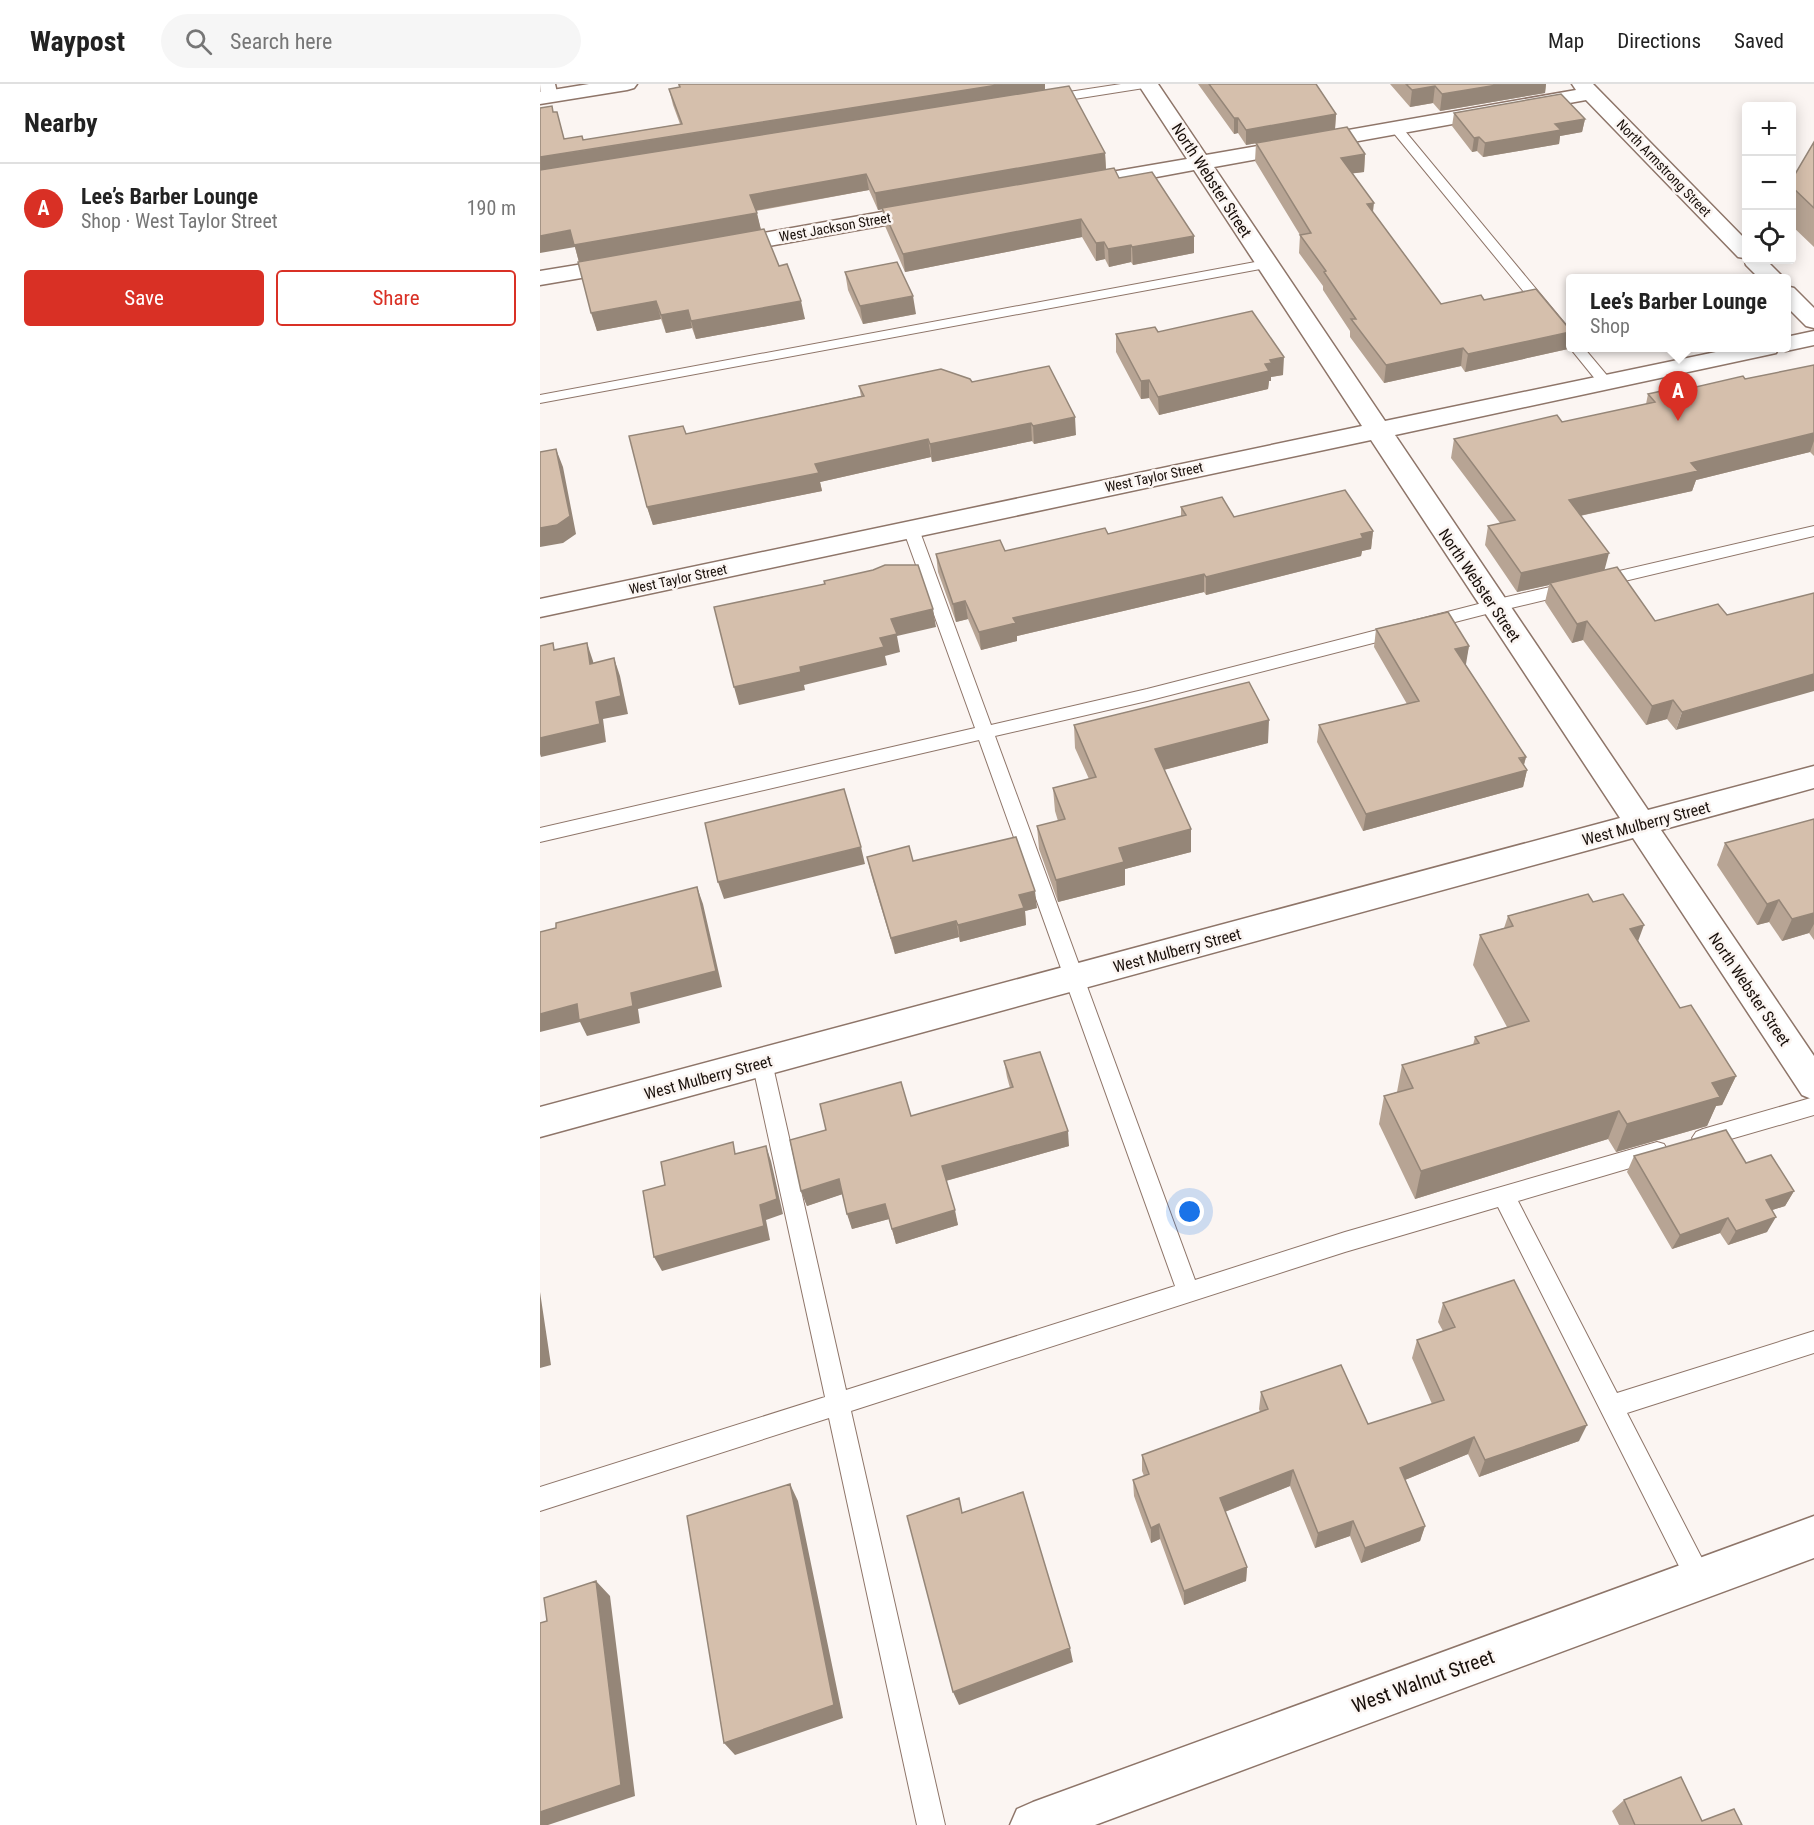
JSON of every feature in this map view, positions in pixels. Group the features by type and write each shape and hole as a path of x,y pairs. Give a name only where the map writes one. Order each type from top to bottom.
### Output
{"street":[{"path":"544,93 627,84"},
{"name":"North Webster Street","path":"1146,84 1202,162 1266,264 1814,1085"},
{"path":"1054,189 1396,128 1585,86"},
{"name":"North Armstrong Street","path":"1585,86 1742,248"},
{"name":"West Jackson Street","path":"704,250 949,208"},
{"path":"540,278 645,260"},
{"path":"1791,297 1814,321"},
{"path":"1791,343 1814,338"},
{"name":"West Taylor Street","path":"540,608 1748,352"},
{"name":"West Mulberry Street","path":"540,1122 1814,777"},
{"name":"West Walnut Street","path":"1033,1825 1814,1537"}],"lane":[{"path":"1041,100 1146,84"},
{"path":"1396,128 1566,334"},
{"path":"540,399 1266,264"},
{"path":"1580,352 1605,382"},
{"path":"910,529 1188,1292"},
{"path":"540,835 1147,695 1494,606 1814,531"},
{"path":"762,1062 931,1825"},
{"path":"540,1499 1345,1242 1814,1106"},
{"path":"1504,1196 1699,1579"},
{"path":"1612,1406 1814,1342"}],"building":[{"path":"679,84 1004,84 540,157 540,108 552,106 553,112 557,112 564,139 582,136 583,140 682,124 669,89 680,87"},
{"path":"1209,84 1316,84 1336,114 1246,130 1238,118 1234,118"},
{"path":"1406,84 1503,84 1442,94 1435,86 1412,90"},
{"path":"1069,86 1105,153 875,193 866,174 750,195 757,213 574,245 570,230 540,236 540,170"},
{"path":"1561,94 1585,119 1555,124 1561,130 1485,143 1479,137 1474,138 1454,113"},
{"path":"1347,127 1365,154 1341,158 1374,203 1367,204 1441,304 1481,295 1484,300 1536,289 1566,325 1566,333 1468,354 1463,348 1386,365 1351,319 1356,319 1300,235 1311,233 1256,143"},
{"path":"1814,142 1814,208 1796,191 1796,173"},
{"path":"1114,168 1119,178 1152,172 1194,236 1108,249 1104,242 1096,243 1081,219 903,254 882,208"},
{"path":"764,229 779,266 787,264 801,301 691,321 688,310 661,315 656,301 591,313 578,262"},
{"path":"897,262 913,296 860,306 845,272"},
{"path":"1252,311 1284,357 1270,360 1272,363 1265,364 1269,371 1158,397 1149,380 1141,381 1116,334 1155,327 1158,332"},
{"path":"1814,365 1814,433 1691,463 1698,471 1569,500 1609,553 1521,573 1488,526 1515,520 1454,439 1557,415 1562,422 1655,402 1648,394 1693,384 1696,387 1743,376 1745,379"},
{"path":"1049,366 1075,417 1033,426 1031,423 930,444 928,439 815,464 819,473 647,507 629,436 683,426 686,434 864,396 859,386 941,369 970,379 972,382"},
{"path":"556,449 570,516 557,525 540,528 540,452"},
{"path":"1345,490 1373,531 1361,534 1363,538 1206,577 1204,574 1013,618 1016,623 979,632 965,601 953,604 936,554 1000,540 1005,551 1105,528 1108,534 1186,515 1181,507 1222,497 1234,517"},
{"path":"885,565 918,565 933,609 891,619 897,634 880,638 884,647 800,667 801,672 734,687 714,607 825,584 824,581"},
{"path":"1617,567 1655,621 1718,604 1727,615 1814,593 1814,674 1682,712 1673,700 1652,706 1587,621 1577,624 1550,583"},
{"path":"1448,612 1469,646 1455,649 1526,757 1519,758 1527,770 1366,814 1319,725 1419,701 1376,629"},
{"path":"553,643 554,650 587,643 590,664 614,658 621,696 596,702 600,724 540,738 540,646"},
{"path":"1249,682 1269,720 1155,749 1191,829 1119,848 1124,862 1056,880 1037,826 1065,819 1053,788 1096,777 1074,725"},
{"path":"844,789 861,847 718,882 705,823"},
{"path":"1814,819 1814,913 1792,919 1779,900 1767,904 1725,843"},
{"path":"1016,837 1035,891 1019,895 1024,908 958,925 956,921 891,938 867,857 909,846 913,861"},
{"path":"697,887 716,971 631,993 633,1006 579,1020 577,1004 540,1014 540,932 556,928 556,923"},
{"path":"1588,894 1593,902 1623,894 1644,925 1630,929 1680,1008 1691,1005 1736,1076 1712,1083 1720,1097 1627,1124 1619,1111 1421,1171 1384,1096 1413,1088 1402,1065 1479,1043 1475,1037 1529,1021 1480,935 1513,926 1508,916"},
{"path":"1040,1052 1068,1131 942,1166 955,1210 892,1229 885,1204 847,1214 839,1179 801,1191 790,1140 826,1130 820,1104 901,1082 911,1116 1013,1087 1004,1061"},
{"path":"1726,1130 1746,1163 1771,1155 1794,1191 1766,1200 1776,1217 1736,1231 1728,1218 1680,1235 1634,1156"},
{"path":"733,1142 735,1154 766,1146 777,1199 760,1205 764,1226 654,1257 643,1191 665,1185 661,1162"},
{"path":"1514,1280 1587,1425 1485,1460 1474,1437 1400,1468 1425,1526 1365,1548 1353,1521 1318,1533 1293,1470 1220,1498 1247,1567 1184,1591 1159,1524 1151,1528 1133,1480 1149,1474 1142,1455 1268,1409 1261,1392 1341,1365 1368,1424 1444,1400 1417,1340 1455,1327 1443,1303"},
{"path":"790,1484 834,1705 724,1743 687,1516"},
{"path":"1023,1492 1070,1648 953,1692 907,1516 959,1498 962,1513"},
{"path":"596,1581 621,1785 540,1812 540,1623 547,1621 544,1598"},
{"path":"1681,1777 1702,1821 1734,1809 1742,1825 1635,1825 1624,1800"}],"place":[{"name":"Lee’s Barber Lounge","path":"1678,421"}]}
